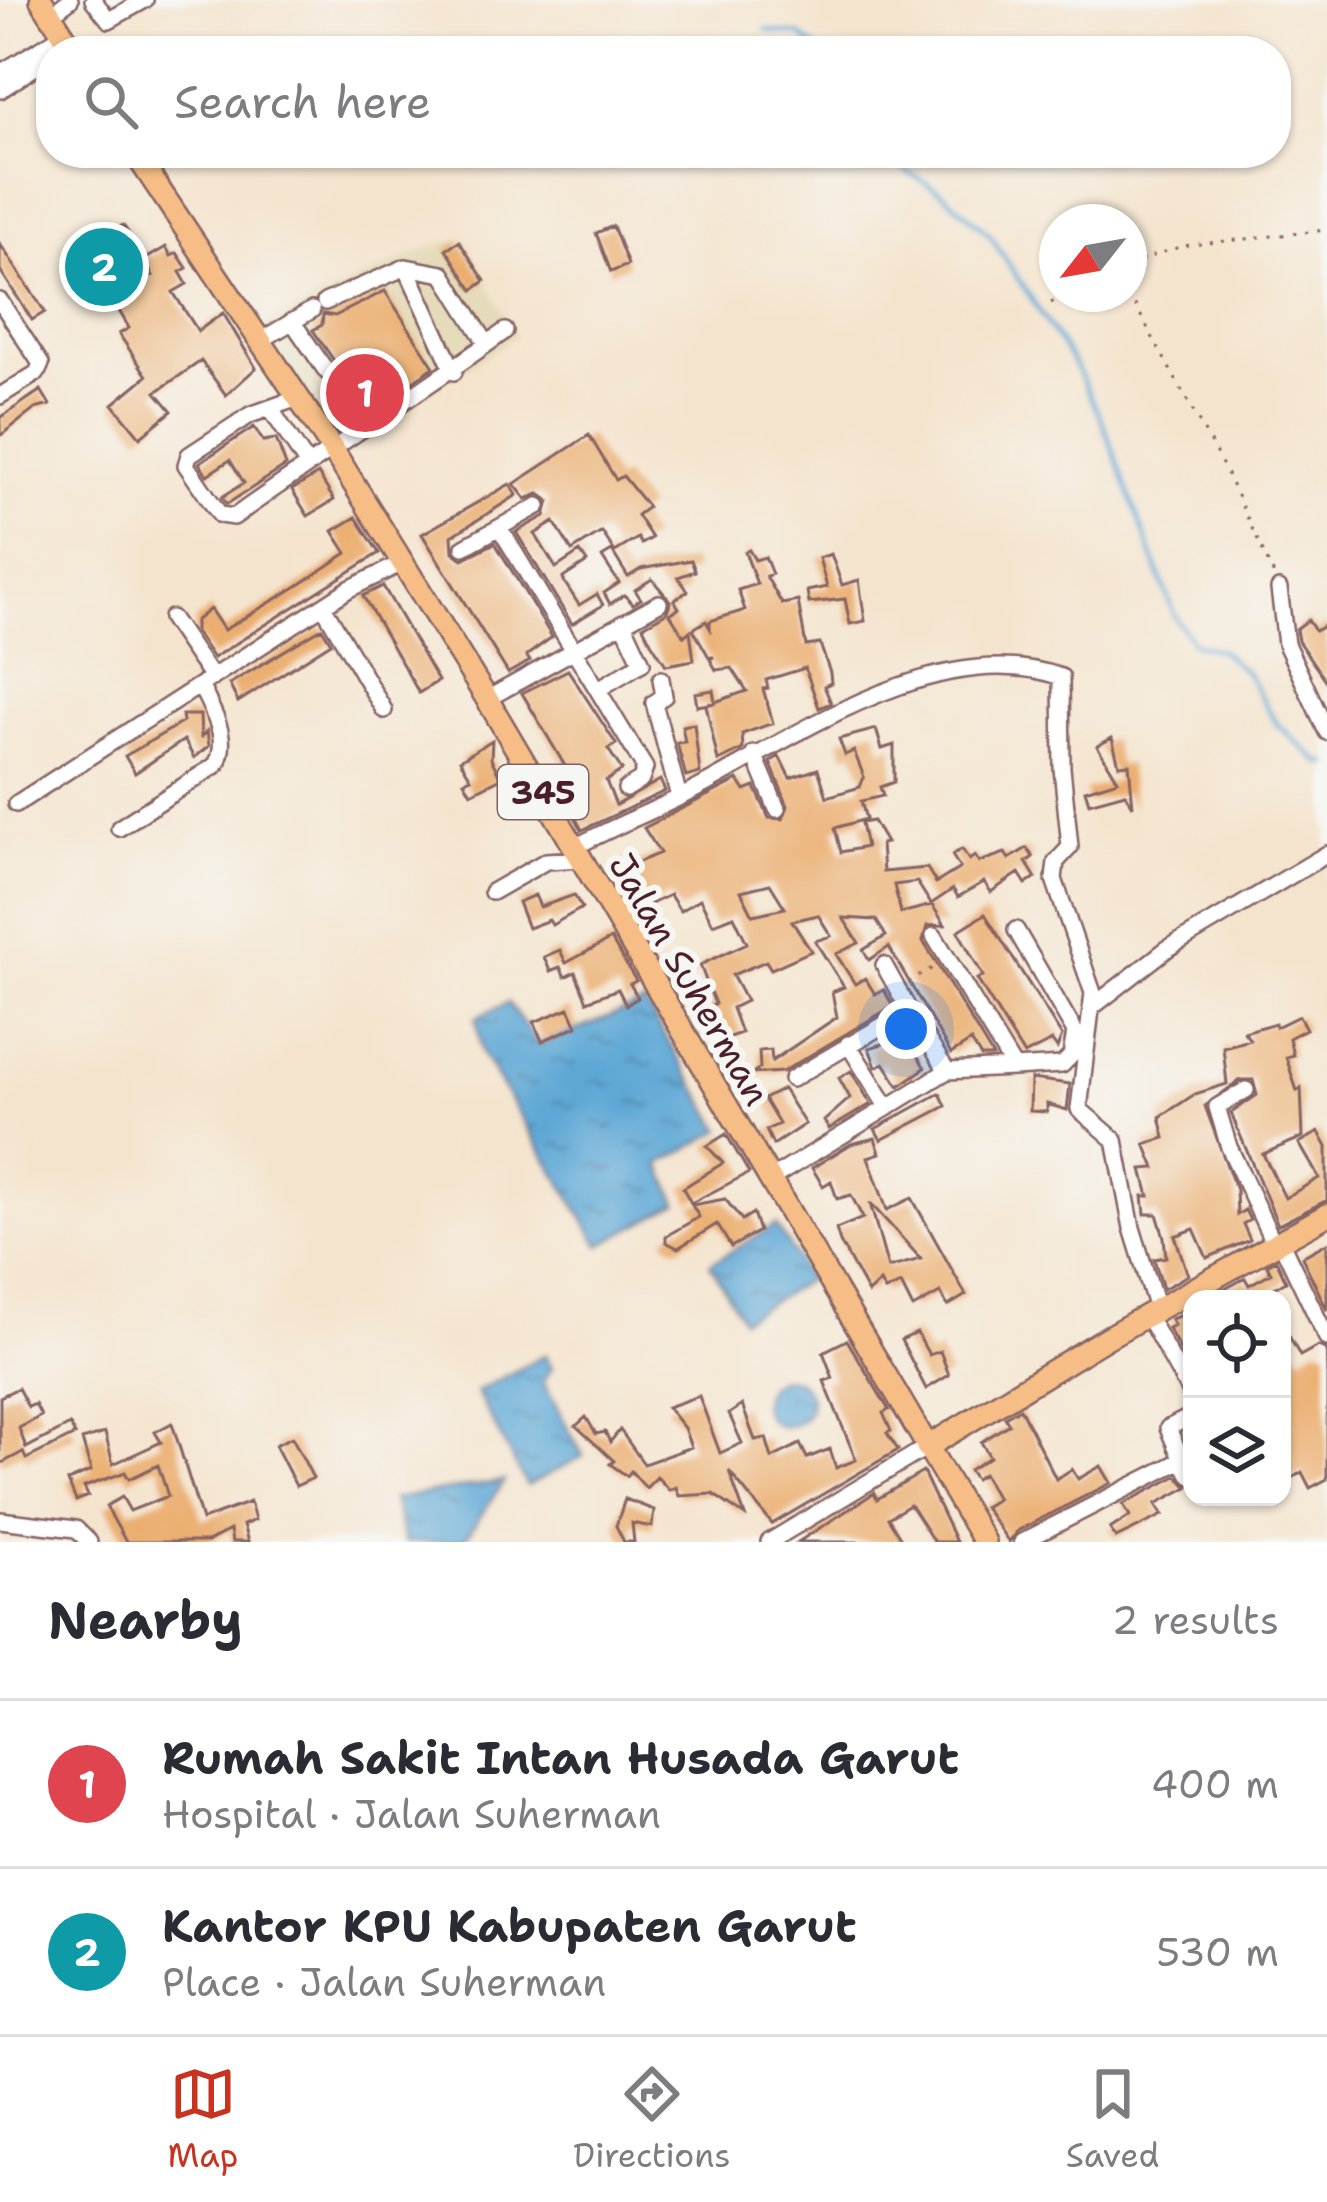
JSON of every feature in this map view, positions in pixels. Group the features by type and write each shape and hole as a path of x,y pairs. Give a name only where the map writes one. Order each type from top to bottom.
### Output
{"main road":[{"path":"46,7 58,36"},
{"name":"Jalan Suherman","path":"145,168 331,447 487,699 984,1542"},
{"path":"927,1447 1152,1312 1327,1215"}],"street":[{"path":"46,7 70,0"},
{"path":"92,0 106,19 133,3"},
{"path":"0,73 36,58"},
{"path":"0,89 36,65"},
{"path":"258,342 319,306 406,267 445,275 487,344"},
{"path":"406,267 454,372"},
{"path":"0,301 41,364 38,374 0,396"},
{"path":"292,321 327,373"},
{"path":"295,399 270,408 189,455 186,464 220,514 234,518 331,447 454,372 505,331"},
{"path":"337,389 363,427"},
{"path":"270,408 307,464"},
{"path":"464,547 538,506"},
{"path":"501,530 576,647 645,768 641,779 626,789"},
{"path":"16,804 323,606 400,564"},
{"path":"1279,589 1286,644 1327,732"},
{"path":"487,699 659,602"},
{"path":"323,606 384,710"},
{"path":"119,828 216,765 223,752 206,682 171,618"},
{"path":"600,688 642,664 623,622"},
{"path":"492,892 546,861 578,853 754,754 931,677 999,667 1061,677 1062,768 1070,847 1056,862 1054,879 1091,982 1079,1109 1113,1136 1152,1312 1183,1377"},
{"path":"662,679 664,696 655,703 679,797"},
{"path":"754,754 775,794 777,809"},
{"path":"1091,1008 1167,949 1327,854"},
{"path":"769,1180 947,1071 1062,1065 1070,1056 1076,1032 1016,930"},
{"path":"934,936 1015,1068"},
{"path":"884,965 947,1071"},
{"path":"791,1078 909,1010"},
{"path":"848,1044 886,1105"},
{"path":"1246,1090 1217,1107 1229,1147 1327,1338"},
{"path":"1183,1420 1168,1428 1183,1463"},
{"path":"774,1540 927,1447"},
{"path":"1022,1542 1181,1460"},
{"path":"0,1520 76,1529 89,1542"}],"path":[{"path":"1147,258 1182,246 1327,230"},
{"path":"1139,312 1223,466 1279,589"},
{"path":"896,989 948,959"}],"shaded area":[{"path":"464,237 516,337 341,450 256,329 428,247"}],"water":[{"path":"508,1003 539,1045 645,1003 722,1130 660,1164 678,1203 600,1245 482,1054 476,1018"},
{"path":"776,1225 809,1279 742,1319 710,1264"},
{"path":"545,1355 552,1367 543,1382 583,1456 527,1486 476,1392"},
{"path":"786,1378 803,1385 810,1402 803,1419 786,1426 769,1419 762,1402 769,1385"},
{"path":"504,1481 463,1542 404,1542 393,1499"}],"building":[{"path":"123,225 133,240 108,254 129,289 153,276 144,260 166,247 171,256 177,253 187,268 180,272 187,284 173,292 198,331 223,313 256,368 226,395 201,361 156,392 172,411 140,437 113,404 147,376 119,334 129,328 83,248"},
{"path":"613,226 628,265 611,272 596,233"},
{"path":"459,241 485,281 473,290 446,249"},
{"path":"0,244 45,312 32,320 0,270"},
{"path":"385,291 434,367 367,412 338,377 337,365 313,330 322,325 323,314 335,316"},
{"path":"41,390 50,405 35,409 0,436 0,418"},
{"path":"254,427 263,441 276,439 286,466 227,504 222,497 244,483 230,460 207,475 199,463"},
{"path":"589,435 616,480 623,476 648,507 637,515 652,538 642,544 638,538 615,552 602,532 572,551 554,522 535,534 556,568 580,552 587,562 563,578 579,605 597,594 603,605 572,624 516,532 545,516 549,501 539,494 526,499 514,484"},
{"path":"318,474 334,500 308,516 292,490"},
{"path":"510,484 517,495 452,536 453,552 463,559 495,543 552,637 526,656 530,661 508,673 422,534"},
{"path":"356,517 379,553 213,658 195,632 195,621 210,609 224,630 296,587 347,553 333,531"},
{"path":"749,550 755,560 765,557 772,574 766,576 782,604 798,601 806,646 820,644 830,673 831,683 824,686 831,703 819,708 805,668 766,680 768,688 763,689 773,723 742,734 743,749 718,761 706,705 714,703 697,706 695,693 713,690 715,702 747,691 732,668 716,670 710,659 714,657 709,657 693,629 706,621 710,628 710,621 745,610 738,590 757,584 745,552"},
{"path":"612,551 628,577 641,569 691,560 695,571 678,577 688,591 674,600 679,608 670,614 684,636 690,631 694,660 666,665 651,642 643,626 666,613 671,602 652,579 635,590 641,599 633,604 624,595 610,604 604,593 619,583 602,557"},
{"path":"831,554 842,585 859,580 865,621 850,624 845,599 809,603 807,591 827,587 819,558"},
{"path":"383,586 438,681 419,693 363,596"},
{"path":"1308,620 1315,631 1327,624 1327,683 1298,641 1296,629"},
{"path":"322,628 331,643 238,702 229,684"},
{"path":"568,670 616,744 608,749 622,770 606,781 616,805 660,780 665,791 582,830 563,795 578,788 522,693"},
{"path":"182,715 200,715 201,737 207,731 209,746 194,758 184,740 135,773 125,756 183,722"},
{"path":"694,724 700,773 686,777 677,743 685,742 682,726"},
{"path":"876,729 882,749 894,745 894,782 880,787 883,796 861,801 866,819 835,828 841,852 866,847 861,823 873,821 886,843 881,844 883,872 927,868 936,883 960,868 952,855 962,849 969,860 975,856 979,862 1005,853 1009,859 1027,848 1033,857 1026,862 1036,878 1026,884 1019,873 991,892 984,882 958,897 953,889 931,904 917,882 894,885 901,913 932,905 945,925 927,926 923,941 993,1057 981,1057 971,1041 951,1054 889,947 869,960 863,950 886,936 876,920 843,918 859,943 836,954 855,984 865,978 875,994 884,990 893,1006 782,1072 751,1074 760,1068 759,1051 771,1050 772,1061 837,1017 832,992 844,987 815,941 831,936 818,915 792,921 811,951 771,969 766,961 732,975 746,1001 732,1008 741,1033 726,1038 733,1050 724,1056 699,1014 715,1004 700,965 747,943 734,916 713,924 700,899 680,911 670,895 638,910 617,871 660,853 644,828 738,780 745,791 755,787 769,818 783,819 788,806 770,762 779,756 790,778 818,769 827,797 860,787 864,777 854,751 845,755 839,739","holes":["770,884 785,908 753,915 741,891"]},
{"path":"1112,738 1119,765 1129,764 1133,806 1125,793 1089,803 1085,790 1118,780 1097,746"},
{"path":"492,740 491,759 501,778 471,793 464,781 471,778 460,760"},
{"path":"535,895 540,907 574,895 582,908 552,925 549,920 528,928 518,902"},
{"path":"985,914 1062,1036 1057,1048 1052,1041 1024,1055 977,979 983,976 958,931"},
{"path":"611,939 636,981 630,984 638,998 626,1005 618,989 587,1001 575,972 565,977 560,967 550,971 544,957 560,950 566,963"},
{"path":"569,1008 577,1026 542,1041 534,1022"},
{"path":"1299,1016 1306,1029 1289,1038 1293,1055 1286,1057 1297,1091 1301,1088 1303,1137 1263,1154 1285,1198 1319,1178 1299,1143 1319,1132 1327,1147 1327,1200 1278,1225 1231,1113 1257,1095 1253,1080 1240,1080 1205,1106 1236,1190 1237,1215 1245,1210 1250,1220 1243,1224 1250,1240 1207,1258 1194,1229 1175,1236 1188,1275 1163,1289 1154,1259 1166,1257 1164,1237 1157,1214 1145,1214 1143,1196 1149,1196 1142,1169 1155,1168 1145,1144 1165,1138 1160,1117 1195,1094 1227,1084 1223,1047 1250,1040 1244,1032 1275,1023 1276,1027"},
{"path":"906,1037 925,1068 899,1086 884,1063 876,1067 869,1048"},
{"path":"851,1071 871,1104 829,1129 824,1121 850,1098 839,1078"},
{"path":"1031,1079 1070,1084 1067,1110 1047,1104 1047,1112 1030,1111"},
{"path":"783,1089 805,1124 773,1145 766,1130 779,1124 764,1099"},
{"path":"940,1093 946,1106 881,1140 875,1129"},
{"path":"726,1134 749,1173 691,1203 683,1188 723,1163 707,1146"},
{"path":"875,1138 880,1153 868,1157 887,1210 912,1198 966,1295 948,1306 940,1293 913,1308 901,1284 885,1291 880,1282 868,1293 836,1229 863,1218 851,1195 837,1199 831,1181 823,1186 812,1168 851,1144","holes":["870,1203 921,1259 888,1268"]},
{"path":"725,1199 742,1220 753,1213 759,1231 731,1247 717,1224 678,1248 666,1242 666,1236 699,1217 692,1205"},
{"path":"1327,1243 1327,1310 1302,1257"},
{"path":"1276,1260 1286,1281 1271,1290 1223,1290 1245,1278 1249,1285 1271,1273 1267,1265"},
{"path":"1183,1314 1183,1355 1168,1328 1174,1325 1171,1319"},
{"path":"917,1333 929,1355 940,1351 949,1375 926,1389 901,1340"},
{"path":"847,1340 889,1410 883,1413 891,1431 887,1433 898,1450 772,1524 729,1471 745,1516 713,1494 679,1496 676,1487 669,1490 657,1477 646,1488 631,1471 627,1476 610,1464 614,1461 576,1426 586,1417 596,1434 605,1432 610,1442 620,1430 644,1464 691,1447 684,1428 667,1407 699,1396 720,1453 742,1443 729,1414 742,1405 755,1440 766,1438 772,1458 800,1444 807,1458 830,1449 836,1468 856,1460 824,1381 833,1378 823,1352"},
{"path":"1291,1340 1300,1356 1318,1346 1327,1350 1327,1479 1310,1488 1302,1472 1291,1479"},
{"path":"18,1388 28,1407 35,1404 41,1416 19,1428 26,1448 70,1425 75,1435 26,1459 23,1452 0,1464 0,1397"},
{"path":"1020,1408 1056,1479 1072,1469 1078,1479 1101,1466 1111,1483 1017,1531 1009,1542 984,1507 997,1499 983,1474 975,1479 969,1470 990,1457 981,1442 1009,1424 1005,1417"},
{"path":"172,1423 202,1520 250,1502 255,1520 243,1525 248,1542 232,1542 230,1530 207,1542 126,1542 106,1506 122,1497 130,1511 168,1496 158,1465 129,1479 125,1472 84,1487 88,1496 76,1501 68,1481 91,1471 82,1440 105,1433 113,1464 161,1442 155,1432"},
{"path":"292,1437 313,1478 296,1486 275,1445"},
{"path":"923,1472 956,1542 934,1542 910,1505 888,1518 903,1542 798,1542 874,1493 877,1499"},
{"path":"1177,1476 1183,1482 1183,1490 1156,1504 1163,1515 1116,1538 1110,1529 1130,1516 1123,1504"},
{"path":"625,1499 654,1510 652,1527 632,1523 634,1542 624,1542 616,1526"}],"waterway":[{"path":"766,30 801,36"},
{"path":"901,168 943,193 989,234 1075,366 1102,420 1175,617 1193,643 1221,651 1247,673 1276,723 1320,763 1327,763"}],"place":[{"name":"Kantor KPU Kabupaten Garut","path":"104,267"},
{"name":"Rumah Sakit Intan Husada Garut","path":"365,393"}]}
